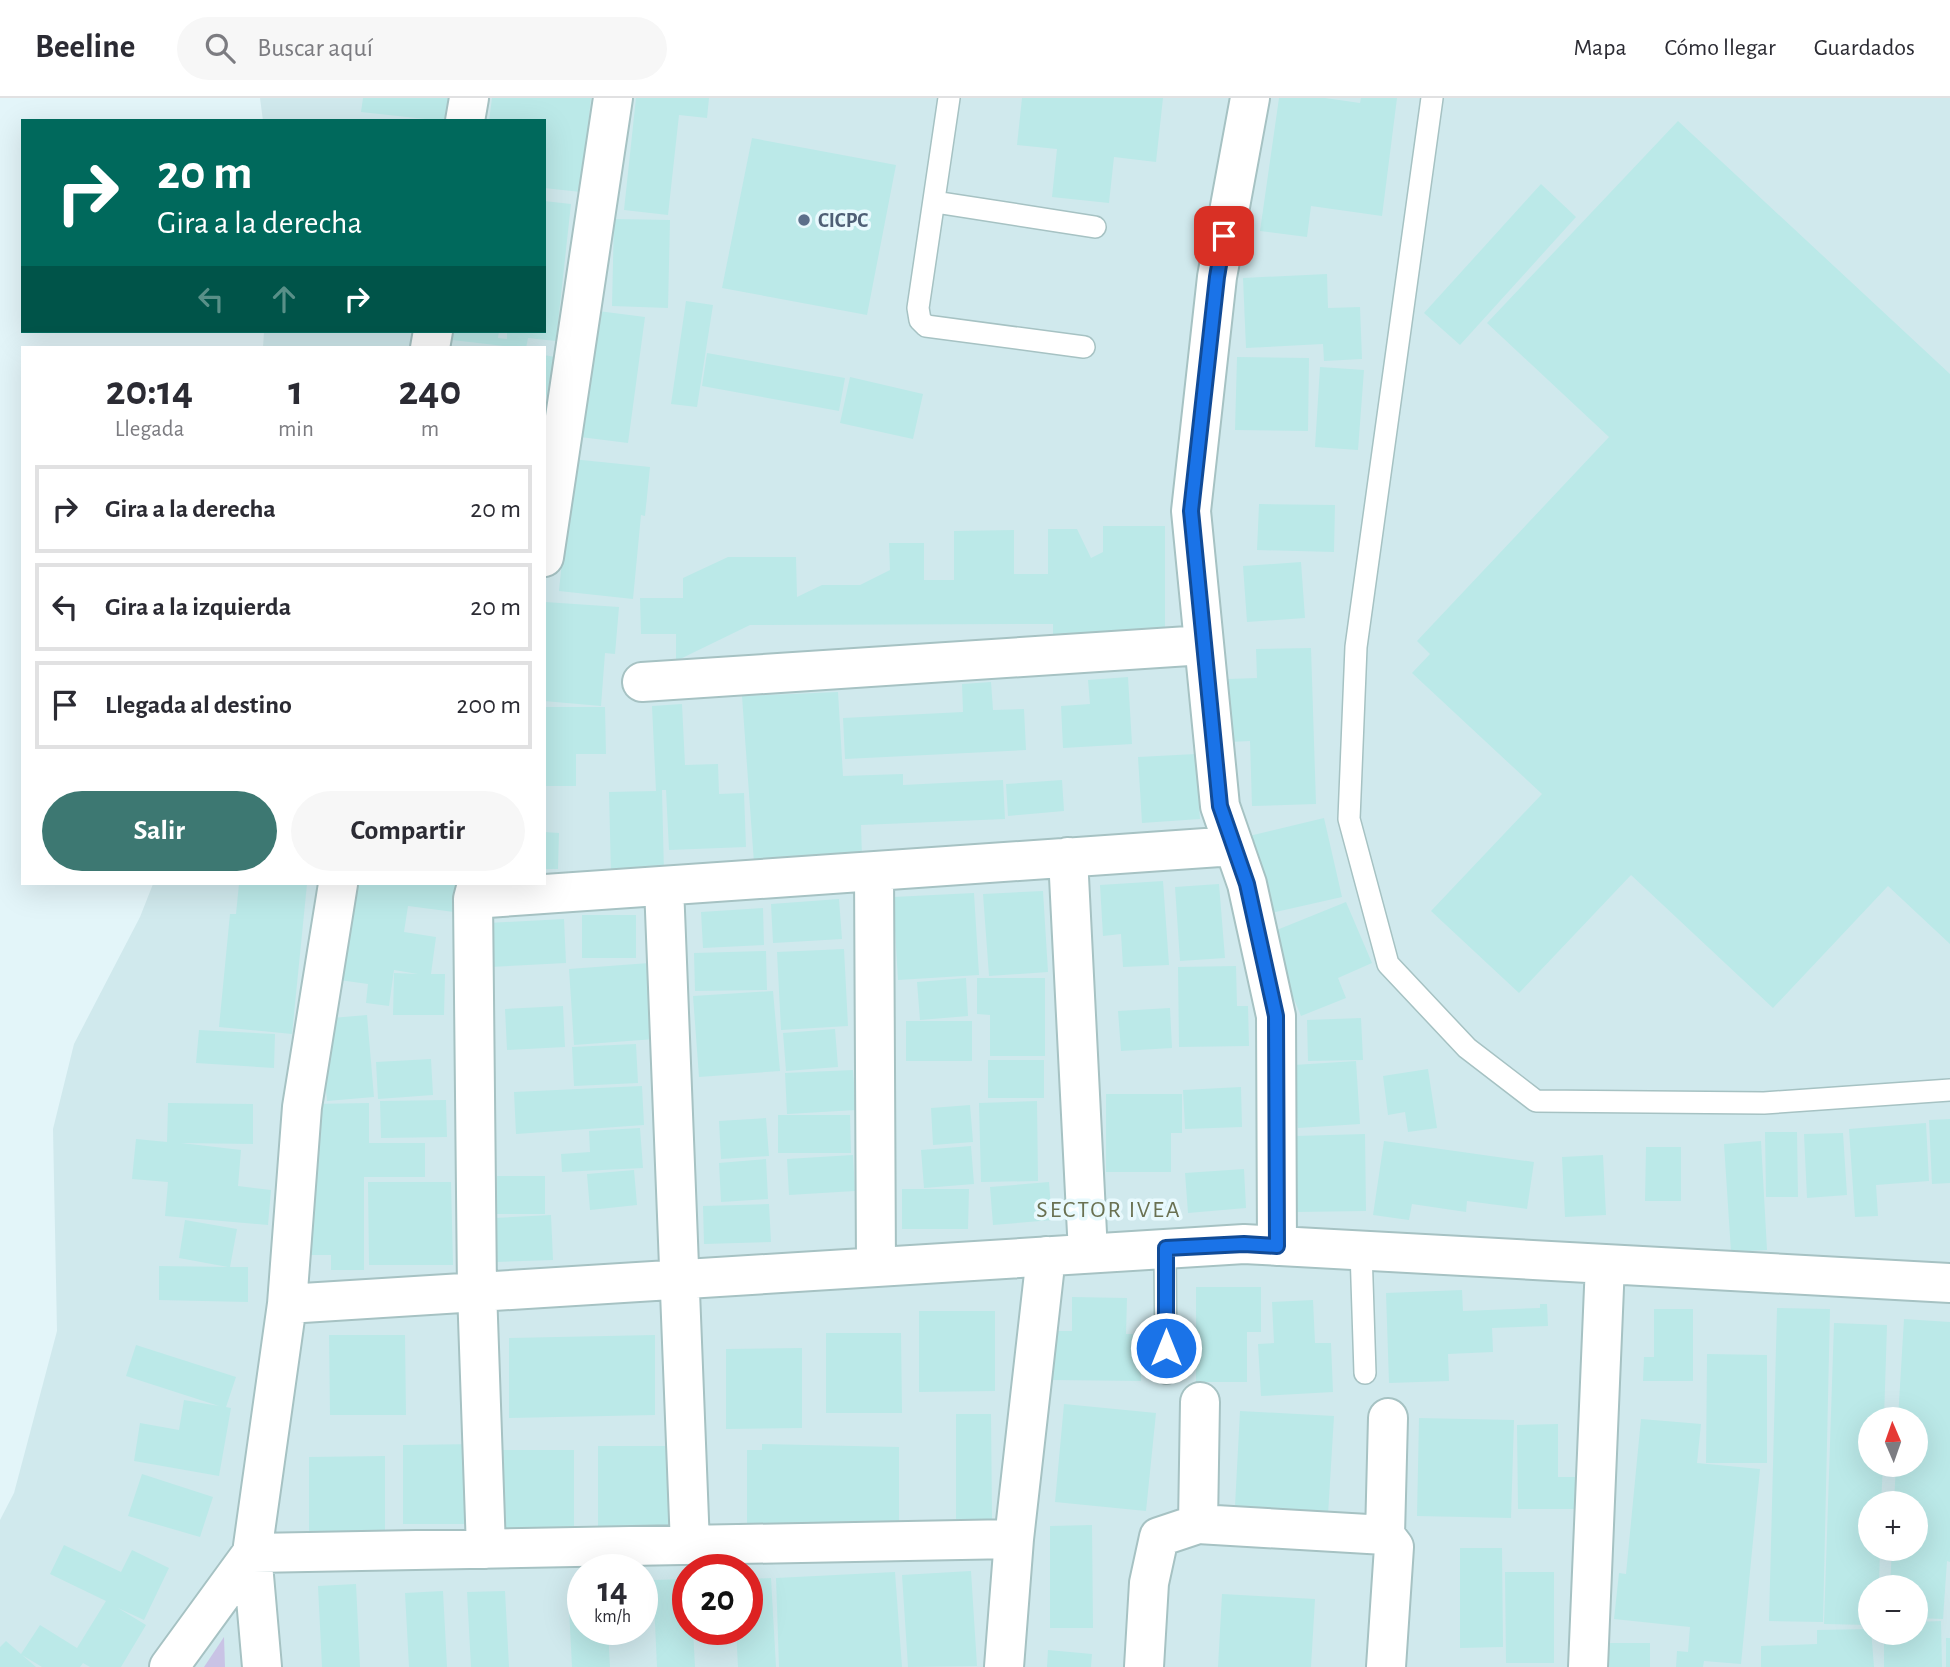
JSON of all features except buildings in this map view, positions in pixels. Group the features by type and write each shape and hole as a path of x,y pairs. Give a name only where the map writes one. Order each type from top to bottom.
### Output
{"street":[{"path":"466,119 469,98"},
{"path":"546,544 613,98"},
{"path":"1250,98 1217,277 1191,511 1220,806 1247,884 1276,1016 1277,1246"},
{"path":"642,682 1204,645"},
{"path":"486,1549 477,1290 475,891 664,886 1234,846"},
{"path":"1068,857 1088,1253"},
{"path":"874,871 876,1266"},
{"path":"262,1667 252,1553 287,1304 302,1107 338,885"},
{"path":"664,886 690,1545"},
{"path":"287,1304 1244,1244 1950,1283"},
{"path":"1004,1667 1014,1539 1046,1256"},
{"path":"1588,1667 1605,1264"},
{"path":"1198,1524 1200,1402"},
{"path":"1386,1667 1394,1547 1385,1535 1388,1418"},
{"path":"1144,1667 1149,1583 1159,1537 1198,1524 1385,1535"},
{"path":"252,1553 1014,1539"},
{"path":"169,1667 252,1553"}],"lane":[{"path":"949,98 918,308 920,320 926,327 1083,347"},
{"path":"1432,98 1356,660 1349,819 1388,964 1467,1048 1536,1101 1764,1103 1950,1090"},
{"path":"935,202 1095,227"},
{"path":"1166,1248 1166,1373"},
{"path":"1361,1250 1365,1373"}],"shaded area":[{"path":"260,98 1950,98 1950,1667 0,1667 0,1520 14,1493 57,1331 53,1129 74,1044 140,917 153,885 546,885 546,346 263,346 264,333 546,333 546,119 263,119"},
{"path":"224,1637 225,1667 204,1667"}],"place":[{"name":"CICPC","path":"804,220"}],"district":[{"name":"SECTOR IVEA","path":"1109,1210"}],"route":[{"path":"1166,1348 1166,1248 1244,1244 1277,1246 1276,1016 1247,884 1220,806 1191,511 1224,236"}]}
